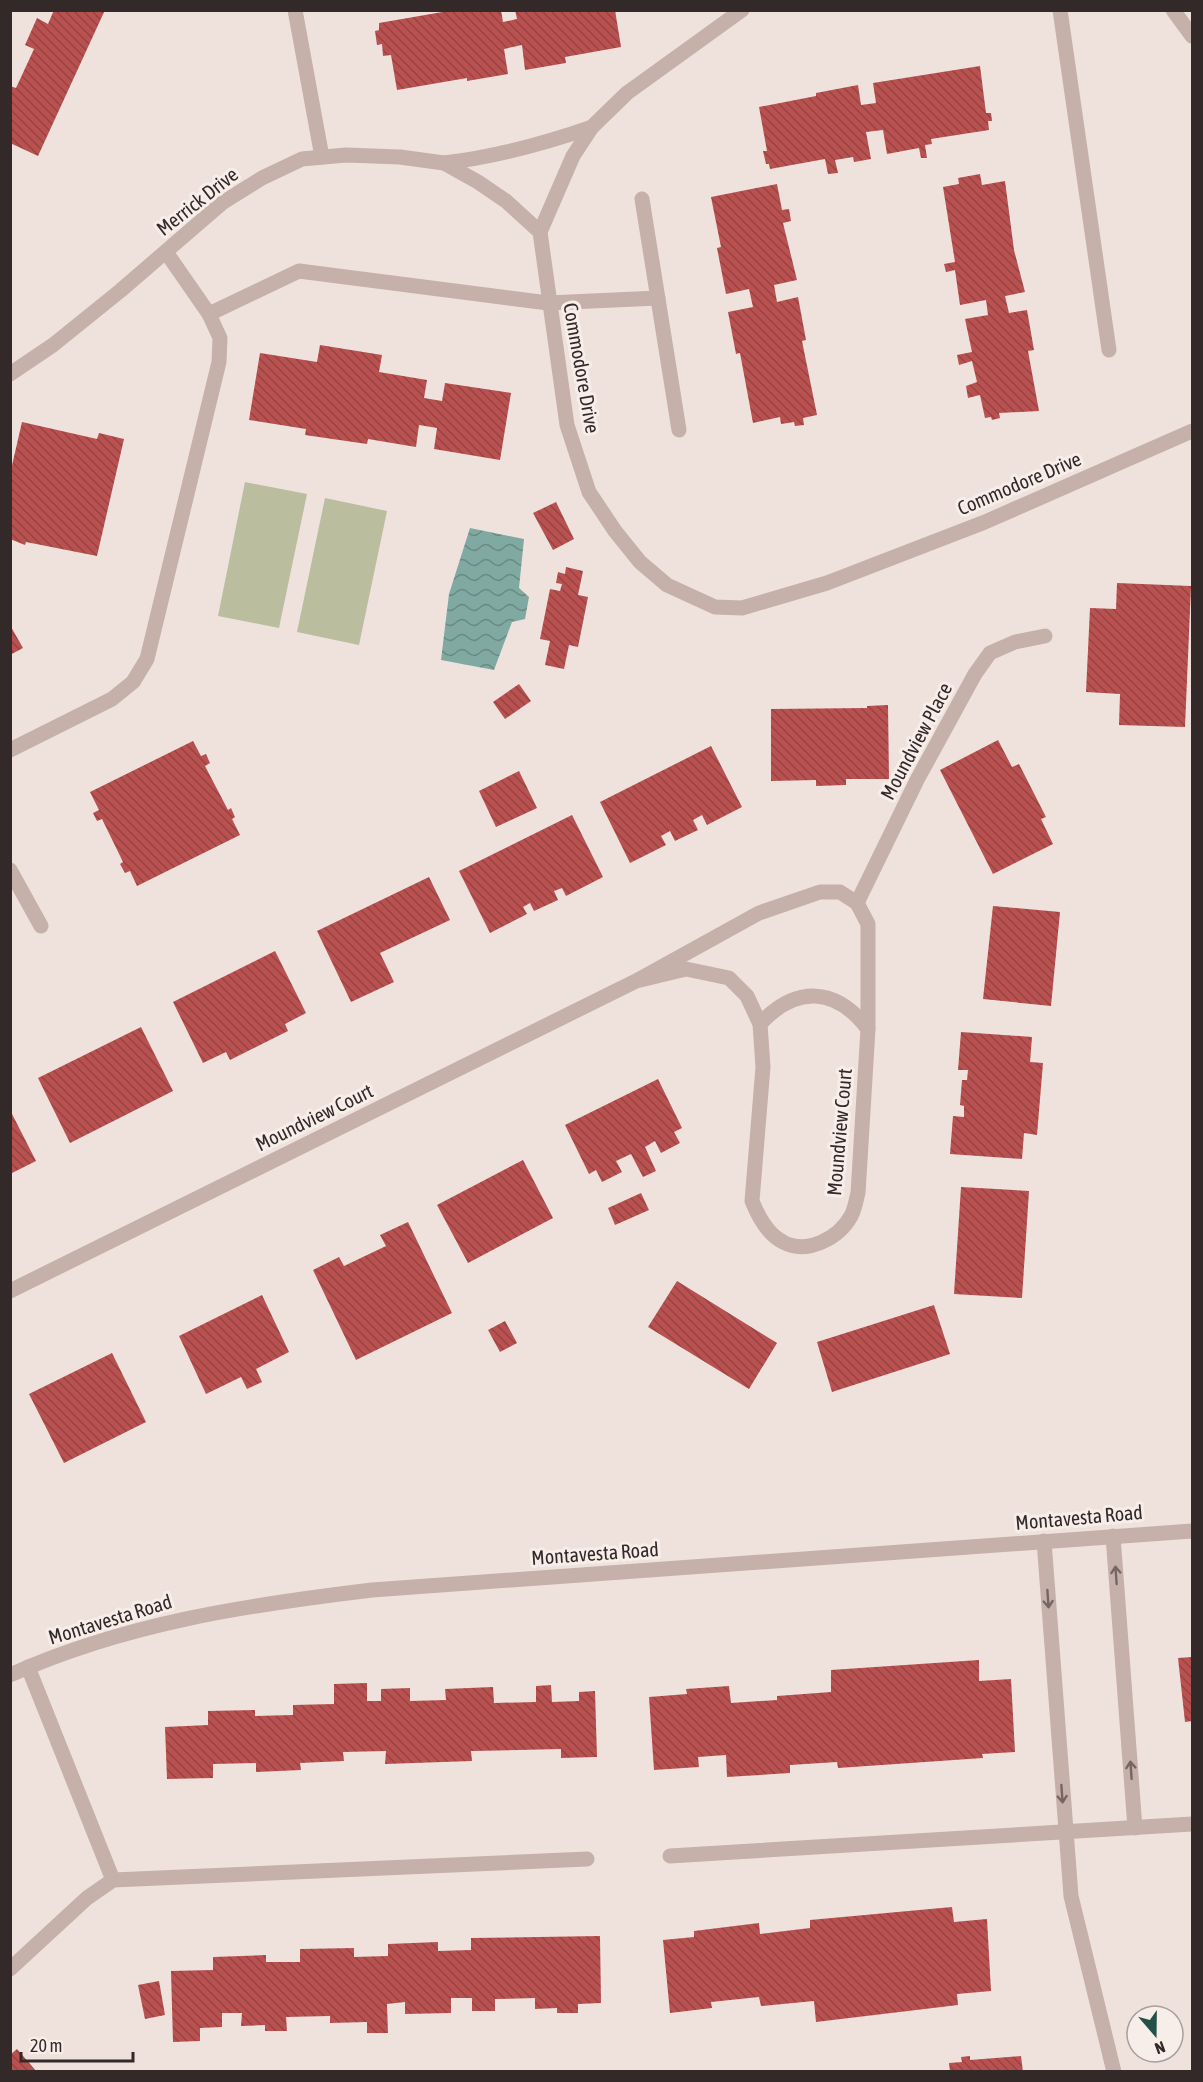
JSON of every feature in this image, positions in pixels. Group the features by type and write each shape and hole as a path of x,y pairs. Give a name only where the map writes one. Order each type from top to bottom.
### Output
{"street":[{"path":"295,10 322,157"},
{"name":"Commodore Drive","path":"742,10 627,93 592,127 573,156 540,232 548,303 567,425 589,492 615,531 640,562 667,585 716,607 742,608 827,583 985,522 1192,431"},
{"path":"1060,10 1109,350"},
{"path":"1173,10 1192,36"},
{"name":"Merrick Drive","path":"10,374 53,345 222,203 262,178 302,159 400,157 444,163 487,158 533,147 592,127"},
{"name":"Merrick Drive","path":"444,163 506,201 540,232"},
{"path":"642,200 679,430"},
{"path":"10,750 112,699 133,682 147,659 219,362 220,338 208,314 166,252"},
{"path":"208,314 299,271 548,303 658,298"},
{"name":"Moundview Place","path":"857,903 917,780 975,674 990,653 1015,642 1045,636"},
{"path":"10,870 40,926"},
{"name":"Moundview Court","path":"10,1291 636,981 759,913 820,892 840,892 857,903 868,924 868,1029 858,1192 851,1216 828,1241 804,1247 783,1242 760,1221 752,1201 763,1067 760,1024 747,996 729,978 686,969 636,981"},
{"path":"760,1024 775,1008 794,998 816,996 837,1000 855,1012 868,1029"},
{"name":"Montavesta Road","path":"10,1675 154,1624 274,1601 372,1590 1192,1531"},
{"path":"1113,1536 1135,1828"},
{"path":"1044,1541 1071,1896 1114,2072"},
{"path":"28,1667 113,1880"},
{"path":"670,1856 1192,1824"},
{"path":"10,1969 87,1898 113,1880 587,1859"}],"green space":[{"path":"245,482 307,494 279,628 218,616"},
{"path":"325,498 387,511 359,645 297,632"}],"water":[{"path":"470,528 524,539 519,588 529,597 525,619 512,622 494,670 441,660 449,594"}],"building":[{"path":"54,10 105,10 38,156 10,143 10,86 16,88 34,49 25,45 37,18 48,24"},
{"path":"454,10 501,10 503,22 517,19 515,10 615,10 621,47 565,57 566,63 525,70 522,45 504,49 508,74 467,81 467,78 397,90 391,55 383,56 382,44 377,45 375,31 379,30 379,23"},
{"path":"980,66 986,113 991,113 992,121 988,121 989,130 931,139 932,144 925,145 927,158 921,158 919,148 887,154 883,130 866,132 871,159 854,162 853,157 835,160 838,173 828,174 825,159 770,169 769,164 766,164 763,151 767,151 759,107 858,85 861,105 876,103 873,83"},
{"path":"980,174 982,185 1005,181 1014,250 1025,292 1005,296 1009,313 1027,310 1034,350 1028,351 1039,411 999,413 1000,418 992,420 991,417 985,418 980,395 968,398 966,386 977,382 972,361 959,365 957,355 972,352 965,319 988,315 986,300 960,305 955,270 946,272 944,264 955,262 943,187 959,184 958,178"},
{"path":"777,184 782,210 789,209 791,221 783,223 797,280 774,285 777,302 798,297 806,340 802,341 817,415 803,418 804,425 795,426 794,422 781,424 780,417 753,423 740,353 736,354 728,312 753,307 749,289 726,294 717,248 721,247 711,197"},
{"path":"320,345 382,355 379,372 427,380 424,398 442,401 445,383 511,393 500,460 434,449 437,428 419,425 416,447 368,439 367,444 305,435 306,429 249,420 260,353 317,362"},
{"path":"22,422 97,439 99,433 124,439 97,556 26,542 25,545 10,539 10,474"},
{"path":"556,502 574,539 553,550 533,513"},
{"path":"566,567 583,571 578,595 588,597 578,647 569,645 564,669 545,665 550,641 540,639 550,589 560,591 562,584 556,583 558,572 565,574"},
{"path":"1117,583 1191,586 1185,727 1119,725 1120,694 1086,692 1090,608 1116,609"},
{"path":"10,625 23,648 10,655"},
{"path":"519,684 531,701 505,719 493,702"},
{"path":"888,705 889,779 846,779 846,785 816,786 816,780 771,781 771,709 867,708 867,706"},
{"path":"998,740 1012,767 1019,764 1046,817 1041,819 1053,844 993,874 940,770"},
{"path":"193,741 201,756 206,754 210,763 205,766 228,810 231,808 235,817 232,819 240,835 137,886 130,871 125,873 120,864 123,862 102,819 97,821 93,813 99,810 90,792"},
{"path":"711,746 742,807 707,825 702,815 693,820 698,830 675,841 670,831 661,836 666,845 630,863 600,802"},
{"path":"519,771 537,808 496,827 479,791"},
{"path":"572,815 603,877 566,896 562,888 554,891 558,900 534,911 530,903 523,907 527,914 490,933 459,871"},
{"path":"429,877 450,920 380,953 394,982 351,1002 317,931"},
{"path":"993,906 1060,912 1051,1006 983,999"},
{"path":"275,951 306,1013 285,1024 288,1031 230,1060 226,1052 203,1063 173,1002"},
{"path":"141,1027 173,1091 70,1143 38,1078"},
{"path":"961,1032 1032,1037 1030,1062 1043,1063 1037,1135 1024,1133 1022,1159 950,1154 953,1116 964,1117 964,1106 960,1105 962,1080 967,1080 968,1070 958,1070"},
{"path":"658,1079 682,1128 674,1132 680,1143 661,1153 655,1141 645,1147 656,1171 643,1177 631,1154 616,1161 622,1172 602,1182 596,1170 589,1174 565,1125"},
{"path":"10,1110 36,1161 10,1174"},
{"path":"523,1160 553,1218 468,1263 437,1205"},
{"path":"961,1187 1029,1191 1022,1298 954,1294"},
{"path":"641,1193 649,1210 615,1225 608,1208"},
{"path":"408,1222 452,1313 356,1360 313,1270 339,1257 344,1266 386,1246 380,1235"},
{"path":"677,1281 777,1343 749,1389 648,1327"},
{"path":"262,1295 289,1352 256,1369 262,1382 247,1389 241,1377 206,1394 179,1336"},
{"path":"934,1305 950,1354 832,1392 817,1342"},
{"path":"505,1321 517,1343 500,1352 488,1330"},
{"path":"112,1353 146,1422 64,1463 29,1394"},
{"path":"1192,1657 1192,1721 1185,1722 1178,1658"},
{"path":"979,1660 979,1681 1011,1679 1015,1752 982,1754 983,1758 838,1768 837,1762 790,1765 790,1773 727,1777 726,1755 698,1757 699,1767 654,1770 649,1697 687,1694 686,1689 729,1686 731,1703 777,1700 777,1696 831,1692 831,1670"},
{"path":"367,1683 367,1701 381,1701 381,1689 410,1688 410,1701 446,1700 445,1689 493,1687 494,1703 536,1702 536,1686 551,1685 552,1702 579,1701 579,1692 595,1691 597,1757 561,1758 561,1749 471,1751 472,1761 385,1764 386,1751 343,1752 344,1761 300,1763 301,1770 256,1772 256,1763 213,1764 213,1778 167,1779 165,1727 208,1725 208,1711 255,1710 255,1716 293,1715 293,1705 334,1704 334,1684"},
{"path":"952,1907 954,1922 987,1919 991,1991 957,1994 958,2005 816,2022 814,2001 761,2006 759,1997 711,2002 712,2008 670,2013 663,1940 694,1937 694,1931 759,1923 760,1934 810,1928 810,1920"},
{"path":"600,1936 601,2003 578,2004 578,2013 557,2013 557,2008 535,2009 535,1998 495,1999 495,2011 472,2011 472,1998 451,1998 451,2013 405,2014 405,2002 387,2004 388,2033 367,2033 367,2022 330,2023 330,2016 286,2017 287,2031 265,2031 265,2025 241,2026 242,2013 222,2013 222,2027 200,2028 200,2041 173,2042 171,1971 213,1970 213,1957 266,1955 266,1962 300,1962 300,1949 354,1948 354,1957 388,1956 388,1944 438,1942 438,1951 471,1950 471,1938"},
{"path":"159,1981 165,2015 145,2019 138,1985"},
{"path":"17,2049 37,2072 10,2072 10,2055"},
{"path":"970,2056 970,2060 1021,2056 1023,2072 950,2072 949,2063 962,2062 961,2057"}]}
